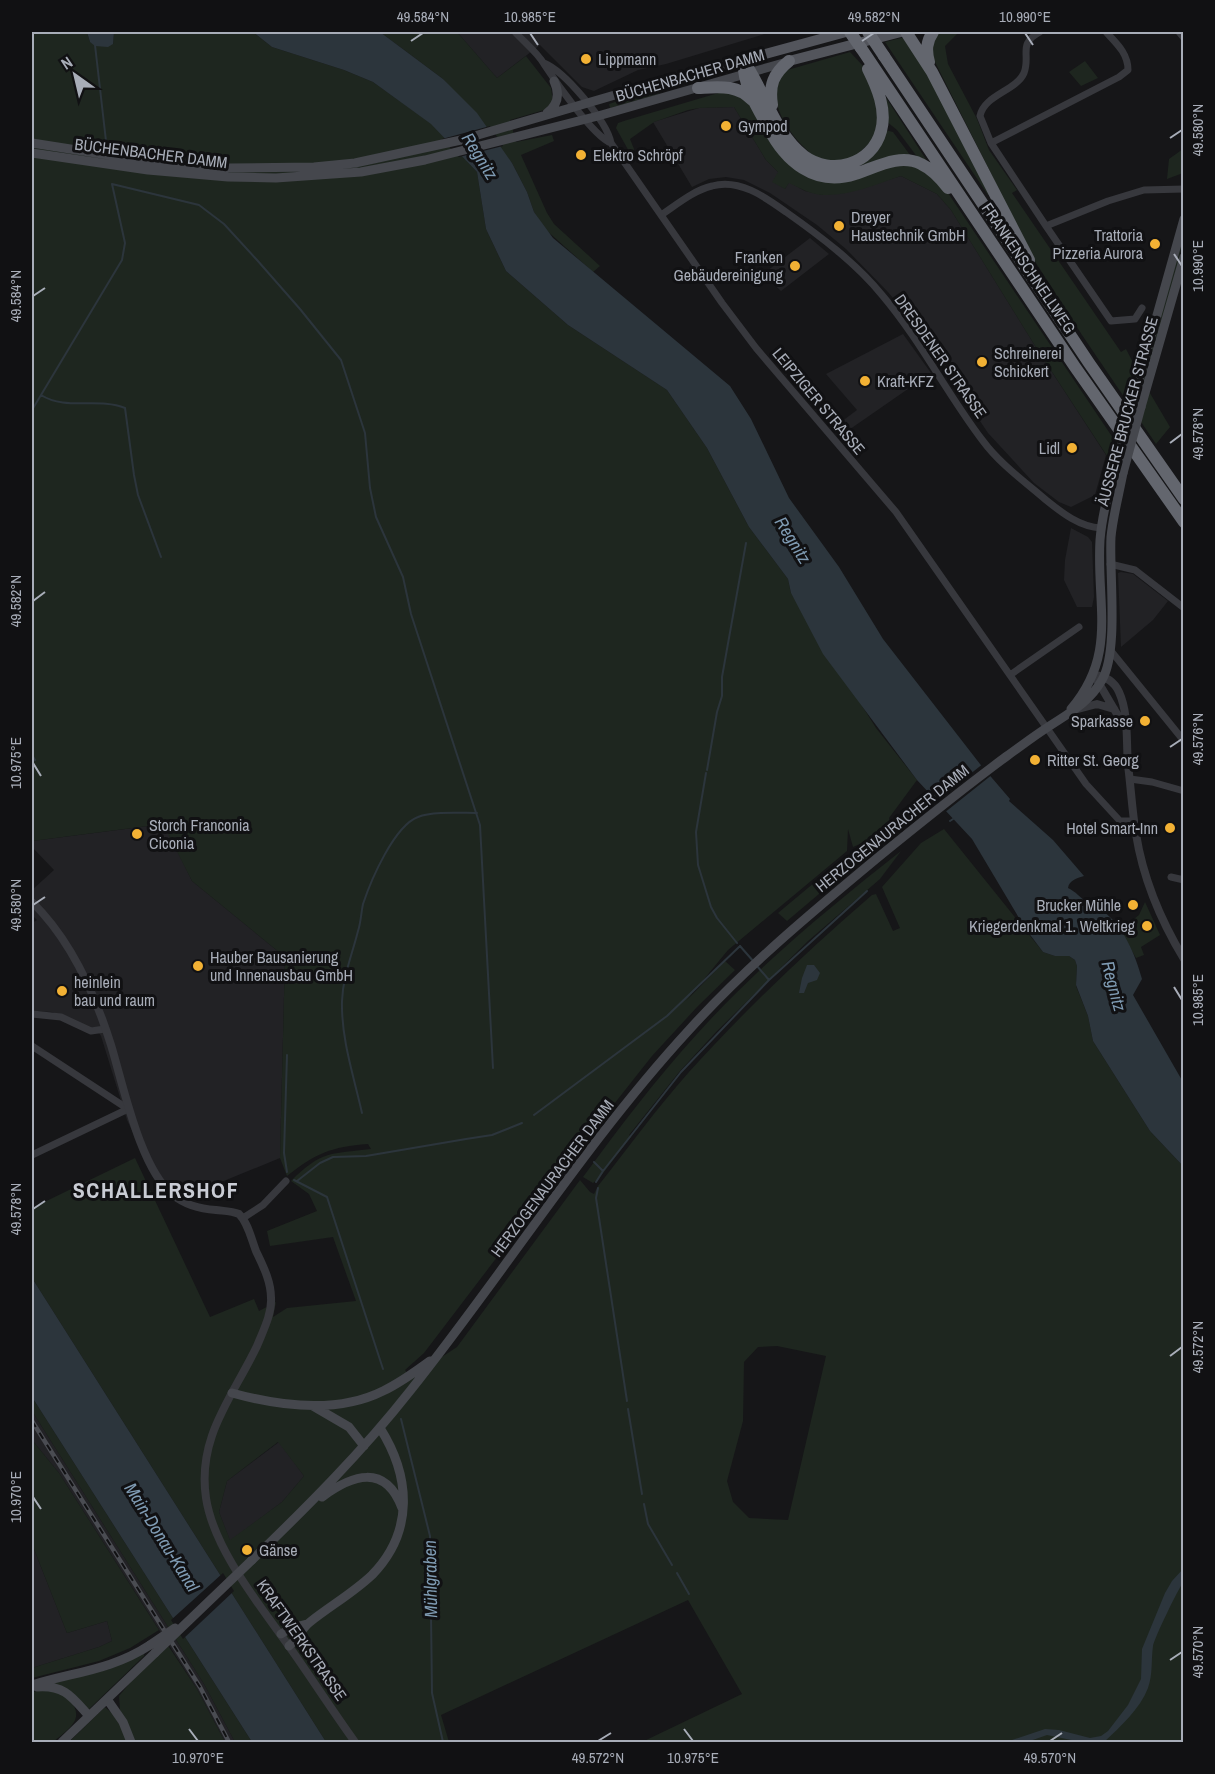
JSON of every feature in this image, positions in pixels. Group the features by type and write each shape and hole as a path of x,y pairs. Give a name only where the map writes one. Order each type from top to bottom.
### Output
{"highway":[{"name":"FRANKENSCHNELLWEG","path":"848,32 861,48 1087,386 1184,522"},
{"path":"906,32 932,72 1046,296"},
{"path":"932,72 926,50 933,32"},
{"name":"FRANKENSCHNELLWEG","path":"874,33 884,56 1108,392 1184,499"},
{"path":"748,74 798,152 820,165 848,166 870,152 881,132 883,119 878,91 861,48"},
{"path":"743,60 755,103 774,139 800,168 820,177 832,178 855,175 894,161 907,160 920,163 940,179 975,218"},
{"path":"772,112 770,90 772,82 777,72 789,62"},
{"path":"698,88 732,87 744,93 755,103"}],"main road":[{"path":"743,60 848,32"},
{"path":"789,62 874,33 901,32"},
{"name":"BÜCHENBACHER DAMM","path":"32,153 148,170 229,173 355,163 422,150 743,60"},
{"name":"BÜCHENBACHER DAMM","path":"32,143 276,178 361,172 425,160 598,116 789,62"},
{"path":"539,118 551,110 556,103 558,92 554,81"},
{"name":"ÄUSSERE BRUCKER STRASSE","path":"1094,675 1099,661 1101,639 1101,528 1116,463 1184,219"},
{"name":"ÄUSSERE BRUCKER STRASSE","path":"1078,709 1102,681 1111,651 1111,532 1123,473 1184,257"},
{"name":"HERZOGENAURACHER DAMM","path":"1063,718 1094,675"},
{"name":"HERZOGENAURACHER DAMM","path":"62,1743 153,1649 199,1611 304,1510 380,1428 439,1354 610,1124 690,1028 741,976 795,927 939,808 1046,728 1078,709"},
{"path":"232,1393 269,1402 314,1406 352,1401 381,1393 439,1354"},
{"path":"314,1406 349,1427 364,1446"},
{"path":"289,1646 307,1624 360,1585 384,1561 399,1536 404,1496 392,1451 380,1428"},
{"path":"304,1510 347,1481 368,1477 381,1480 392,1489 403,1513"},
{"path":"281,1634 291,1628 307,1624"},
{"path":"32,1686 112,1665 153,1649"},
{"path":"32,1686 59,1688 72,1697 89,1716"},
{"path":"107,1699 123,1722 131,1743"}],"street":[{"path":"515,32 587,103"},
{"path":"1040,32 1028,41 1025,67 1020,77 981,111 982,125 991,143 1111,321 1135,319 1142,308"},
{"path":"991,143 1119,77 1128,70 1124,53 1106,32"},
{"path":"1179,32 1184,38"},
{"path":"544,63 554,81 586,119"},
{"name":"BÜCHENBACHER DAMM","path":"587,103 598,116"},
{"name":"LEIPZIGER STRASSE","path":"598,116 611,143 722,303 756,348 896,512 1086,784 1116,818 1124,822 1134,820"},
{"name":"LEIPZIGER STRASSE","path":"586,119 599,136 611,143"},
{"name":"DRESDENER STRASSE","path":"661,215 703,189 723,184 742,186 782,209 837,251 881,293 909,328 983,441 1011,471 1051,504 1079,523 1101,528"},
{"path":"1046,226 1108,201 1144,190 1184,189"},
{"path":"1110,564 1135,570 1184,608"},
{"path":"1010,675 1079,627"},
{"path":"1111,651 1184,741"},
{"path":"1094,675 1102,681 1113,683 1120,693 1124,709 1134,820 1140,854 1167,930 1184,959"},
{"path":"1102,681 1125,729"},
{"path":"1078,709 1097,704 1115,709"},
{"path":"1130,778 1184,791"},
{"path":"1171,877 1184,880"},
{"path":"32,902 53,925 92,994 129,1109 154,1170 167,1190 190,1204 210,1210 235,1212 243,1218 263,1205 286,1181"},
{"path":"32,1014 61,1017 91,1031 105,1029"},
{"path":"32,1046 129,1109"},
{"path":"32,1155 129,1109"},
{"name":"KRAFTWERKSTRASSE","path":"243,1218 267,1275 271,1300 261,1336 211,1435 207,1448 204,1477 207,1503 227,1552 244,1582 355,1743"}],"shaded area":[{"path":"32,32 87,32 90,42 113,44 114,32 253,32 272,47 344,70 373,82 432,124 477,172 486,229 506,271 568,325 667,390 707,448 749,527 788,579 791,593 876,728 917,780 889,818 891,830 853,847 848,829 847,851 728,950 686,1001 725,961 735,970 652,1056 424,1353 405,1370 410,1378 457,1347 580,1180 594,1194 643,1128 689,1072 755,1003 848,916 876,894 893,931 900,928 882,887 921,843 944,829 1043,952 1055,956 1069,956 1075,960 1076,986 1088,1016 1093,1041 1150,1131 1183,1166 1183,1742 642,1742 742,1694 688,1600 441,1715 449,1742 326,1742 32,1278 32,1208 135,1158 210,1317 254,1299 259,1311 276,1302 273,1317 287,1308 356,1301 333,1237 270,1246 267,1231 317,1211 309,1194 291,1181 302,1171 328,1155 371,1149 368,1144 324,1152 287,1176 280,1158 285,957 192,881 163,824 32,841","holes":["777,1346 826,1356 788,1520 749,1518 733,1502 727,1481 743,1421 744,1362 758,1347","278,1442 304,1476 282,1502 230,1540 219,1512 227,1481"]},
{"path":"380,32 457,32 497,78 526,56 551,88 553,102 544,110 510,120 516,142 552,135 554,141 521,155 554,224 600,266 593,272 545,229 534,212 527,192 512,163 443,79"},
{"path":"457,32 771,32 666,64 638,70 594,91 582,87 540,45 497,78"},
{"path":"940,32 959,32 945,46 948,64 977,119 989,150 1017,190 1012,193 1121,352 1126,349 1142,380 1183,234 1177,273 1144,383 1170,427 1156,444 1036,263 933,58 933,44"},
{"path":"905,37 926,69 991,194 988,195 885,42"},
{"path":"850,52 865,68 879,113 874,140 851,160 818,160 801,144 783,120 773,88 784,71"},
{"path":"1085,61 1098,78 1081,86 1069,72"},
{"path":"731,68 732,71 675,86 656,95 610,108 609,104 682,80"},
{"path":"725,91 746,100 807,176 899,164 921,168 946,190 1113,438 1109,459 1037,349 951,210 937,194 901,176 843,194 815,194 789,183 785,189 772,182 778,172 766,160 734,107 688,110 654,122 630,139 634,149 633,155 616,128 618,123"},
{"path":"885,96 927,161 918,158 897,130 886,121"},
{"path":"734,107 766,160 778,172 785,189 789,182 805,191 823,195 848,192 901,176 937,194 951,210 1106,455 1095,495 1071,507 1059,502 1034,483 988,433 920,331 888,292 846,249 817,225 770,193 744,180 726,177 709,179 692,187 653,122 699,108"},
{"path":"885,130 893,132 910,155 839,170"},
{"path":"1183,149 1183,173 1167,179 1169,159"},
{"path":"810,238 829,254 781,291 763,274"},
{"path":"903,334 931,373 843,434 837,433 833,428 857,410 826,374"},
{"path":"1071,528 1088,537 1092,542 1094,597 1092,607 1077,607 1064,580"},
{"path":"1118,573 1133,574 1168,601 1153,620 1121,647"},
{"path":"164,824 192,881 285,957 280,1158 175,1201 161,1192 127,1120 101,1036 95,1027 91,1028 52,1012 32,1011 32,923 37,920 32,915 32,890 54,870 32,847 32,841"},
{"path":"901,851 880,879 808,941 716,1032 680,1071 629,1135 631,1137 600,1177 593,1183 583,1177 652,1086 720,1009 795,938"},
{"path":"833,867 845,872 787,921 778,913"},
{"path":"1145,902 1160,935 1141,947 1144,955 1136,958 1120,930 1139,915"},
{"path":"32,1397 252,1742 235,1742 204,1684 32,1411"},
{"path":"32,1411 204,1684 235,1742 225,1742 197,1689 59,1473 32,1440"},
{"path":"32,1440 59,1473 159,1630 130,1648 99,1661 32,1678 32,1668 112,1641 107,1621 67,1633 32,1544"},
{"path":"279,1442 304,1476 282,1502 230,1541 219,1512 227,1481"},
{"path":"32,1544 67,1633 107,1621 112,1641 32,1668"},
{"path":"165,1641 197,1689 225,1742 136,1742 120,1710 119,1696"},
{"path":"144,1653 144,1656 88,1710 51,1683 110,1669"},
{"path":"56,1691 67,1697 73,1704 76,1717 70,1728 53,1742 32,1742 32,1692"},
{"path":"105,1707 117,1718 127,1742 69,1742"}],"water":[{"path":"87,32 114,32 113,44 108,47 95,46 90,42"},
{"name":"Regnitz","path":"253,32 380,32 443,79 477,113 512,163 527,192 534,212 553,238 730,386 751,419 789,498 839,567 883,639 1010,799 1009,801 1053,840 1084,876 1072,881 1068,888 1103,911 1123,933 1142,979 1133,995 1183,1082 1183,1166 1150,1131 1093,1041 1088,1016 1076,985 1075,960 1069,956 1055,956 1043,952 1025,928 972,839 917,780 823,654 791,593 788,579 749,527 707,448 667,390 568,325 506,271 486,229 477,172 431,124 373,82 344,70 272,47"},
{"path":"807,965 814,965 820,973 817,980 808,983 804,993 799,993 802,978"},
{"name":"Main-Donau-Kanal","path":"32,1278 326,1742 252,1742 32,1397"},
{"path":"1183,1569 1183,1583 1153,1646 1148,1688 1135,1710 1104,1742 1081,1742 1047,1735 1027,1742 1006,1742 1045,1729 1090,1738 1101,1736 1108,1731 1128,1705 1141,1679 1142,1649 1165,1593"}],"pier":[{"path":"490,126 503,146 459,157 442,139"},
{"path":"984,763 993,774 944,813 934,803"},
{"path":"223,1573 234,1591 183,1639 171,1620"}],"waterway":[{"path":"95,45 106,141"},
{"path":"32,410 122,260 125,243 112,184 199,205 224,224 300,309 341,360 365,433 370,488 376,517 403,577 411,614 480,825 493,1068"},
{"path":"41,395 61,402 115,405 125,408 138,495 161,557"},
{"path":"707,770 722,696 722,677 746,543"},
{"path":"32,755 35,760"},
{"path":"706,773 696,832 698,865 711,907 737,943"},
{"path":"362,1113 346,1044 342,1001 346,974 363,904 384,855 409,822 431,814 477,813"},
{"path":"757,966 769,980 867,891"},
{"path":"740,946 754,962"},
{"path":"534,1115 667,1016 740,946"},
{"path":"594,1162 603,1171 681,1072 769,980"},
{"path":"287,1055 284,1153 287,1172"},
{"path":"297,1181 320,1163 333,1157 366,1156 492,1135 522,1123"},
{"path":"596,1182 603,1171"},
{"path":"294,1180 327,1197 383,1369"},
{"path":"598,1188 596,1198 627,1401"},
{"path":"628,1409 642,1494"},
{"name":"Mühlgraben","path":"401,1419 430,1536 432,1693 443,1742"},
{"path":"644,1504 648,1524 672,1565"},
{"path":"677,1573 689,1594"}],"railway":[{"path":"32,1421 200,1687 229,1742"}],"place":[{"name":"Lippmann","path":"586,59"},
{"name":"Gympod","path":"726,126"},
{"name":"Elektro Schröpf","path":"581,155"},
{"name":"Dreyer Haustechnik GmbH","path":"839,226"},
{"name":"Trattoria Pizzeria Aurora","path":"1155,244"},
{"name":"Franken Gebäudereinigung","path":"795,266"},
{"name":"Schreinerei Schickert","path":"982,362"},
{"name":"Kraft-KFZ","path":"865,381"},
{"name":"Lidl","path":"1072,448"},
{"name":"Sparkasse","path":"1145,721"},
{"name":"Ritter St. Georg","path":"1035,760"},
{"name":"Hotel Smart-Inn","path":"1170,828"},
{"name":"Storch Franconia Ciconia","path":"137,834"},
{"name":"Brucker Mühle","path":"1133,905"},
{"name":"Kriegerdenkmal 1. Weltkrieg","path":"1147,926"},
{"name":"Hauber Bausanierung und Innenausbau GmbH","path":"198,966"},
{"name":"heinlein bau und raum","path":"62,991"},
{"name":"Gänse","path":"247,1550"}],"district":[{"name":"SCHALLERSHOF","path":"156,1190"}]}
